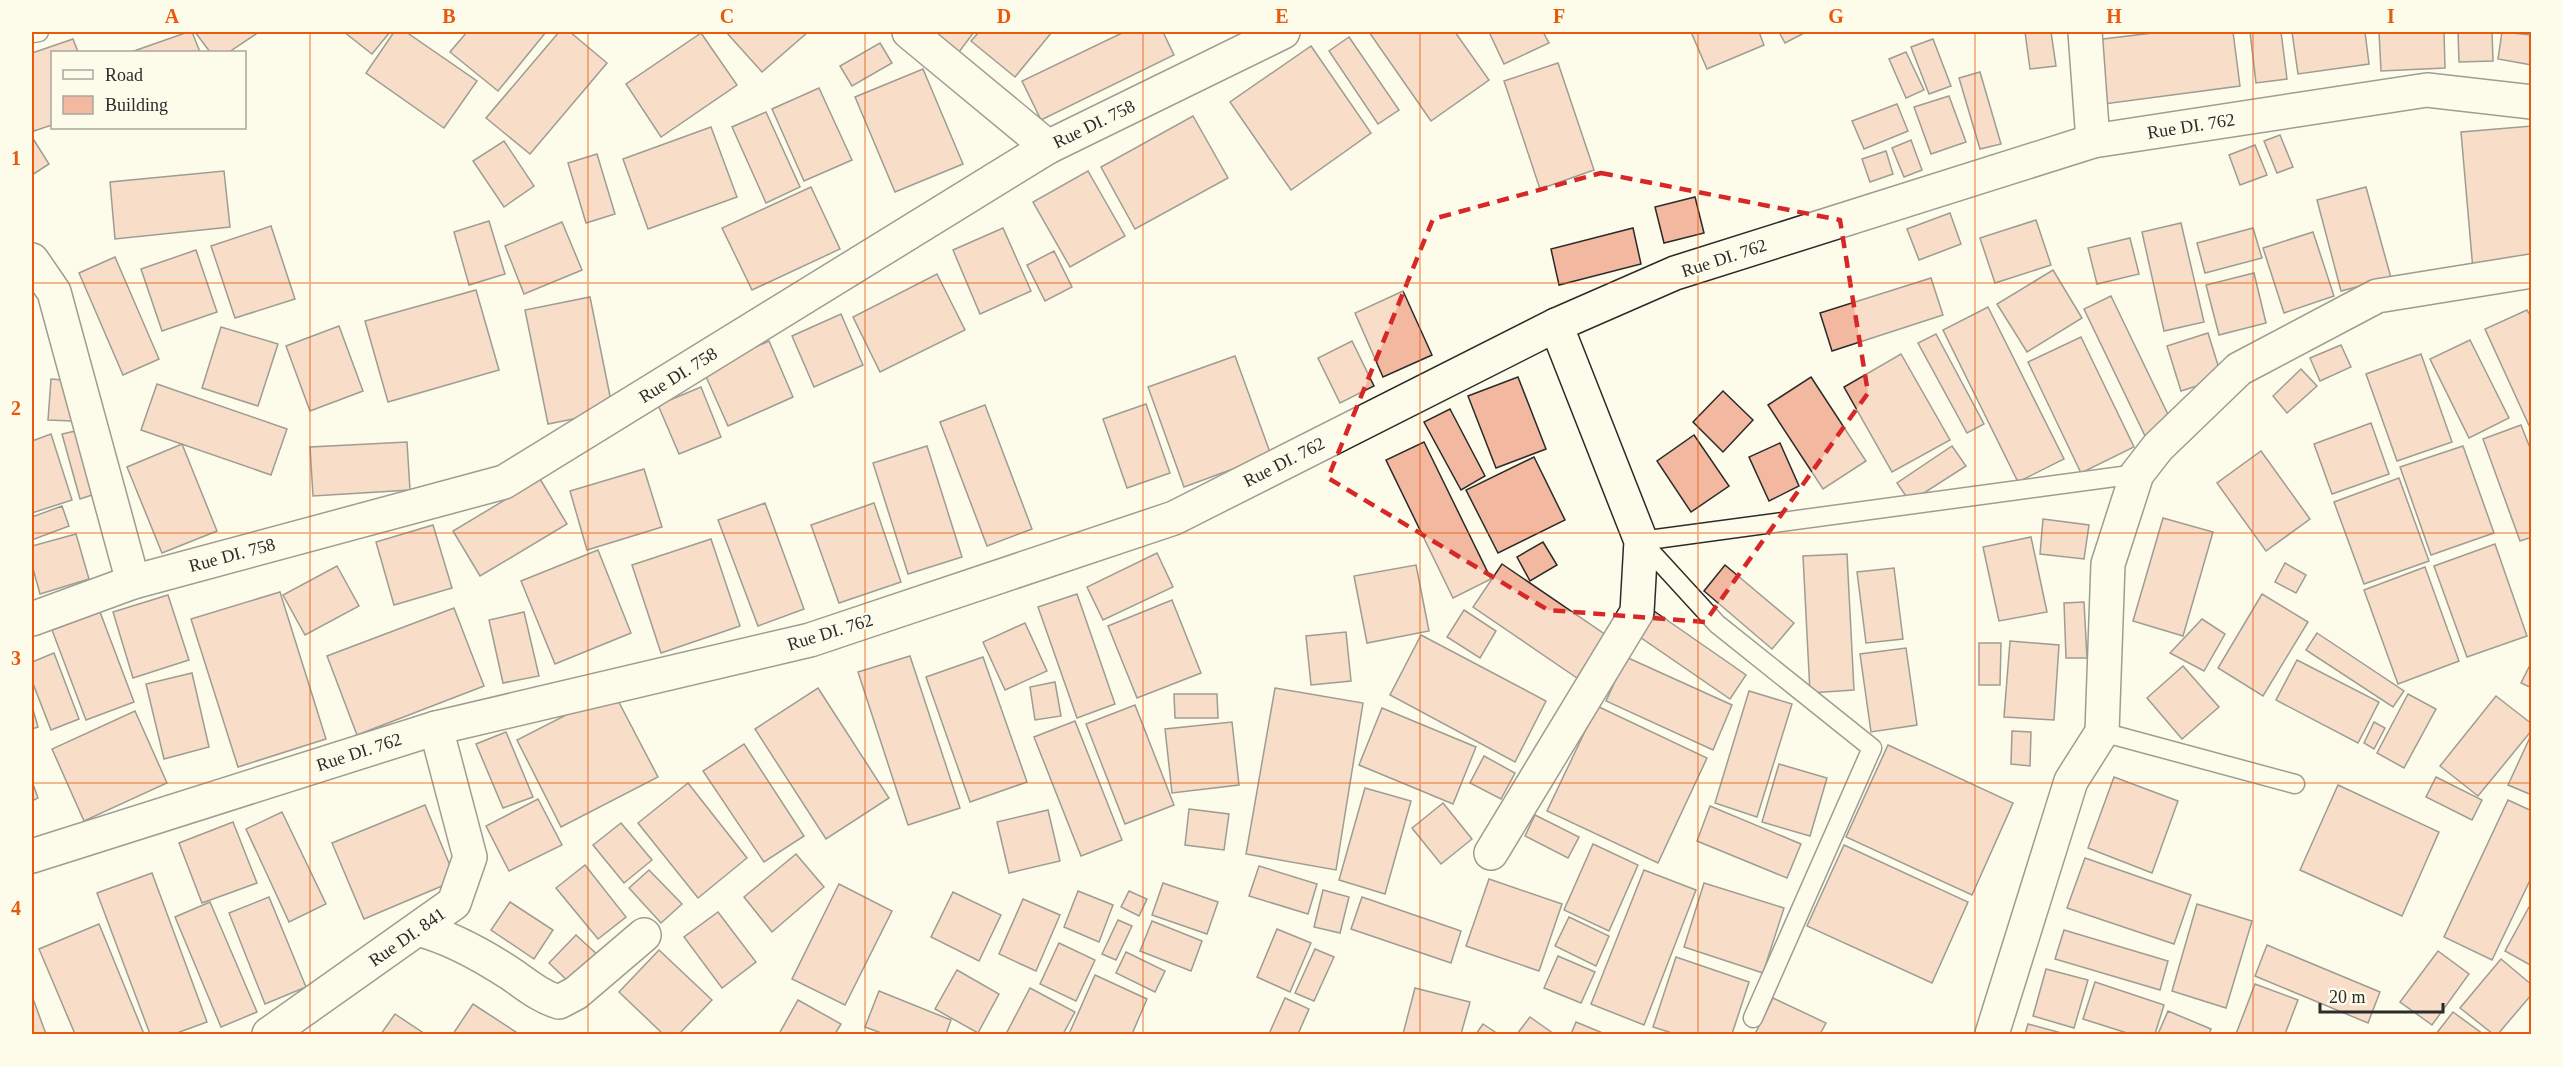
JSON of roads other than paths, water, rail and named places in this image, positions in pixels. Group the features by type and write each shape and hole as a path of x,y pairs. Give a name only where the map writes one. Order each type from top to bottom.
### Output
{"street":[{"path":"909,32 1048,147"},
{"name":"Rue DI. 758","path":"32,619 133,582 504,482 1048,147 1283,32"},
{"path":"2085,32 2093,141"},
{"name":"Rue DI. 762","path":"32,856 436,728 810,640 1173,518 1556,325 1675,273 2093,141 2427,90 2532,102"},
{"path":"32,260 54,292 133,582"},
{"path":"1992,1035 2071,781 2102,732 2108,564 2137,474 2158,447 2239,369 2377,296 2532,271"},
{"path":"1491,853 1637,612 1641,542 1556,325"},
{"name":"Rue DI. 841","path":"269,1035 454,903 470,857 436,728"},
{"path":"418,929 447,937 509,973 545,998 560,1002 576,993 645,935"}],"lane":[{"path":"1641,542 2137,474"},
{"path":"1641,542 1717,624 1872,748 1753,1018"},
{"path":"2102,732 2295,784"}]}
